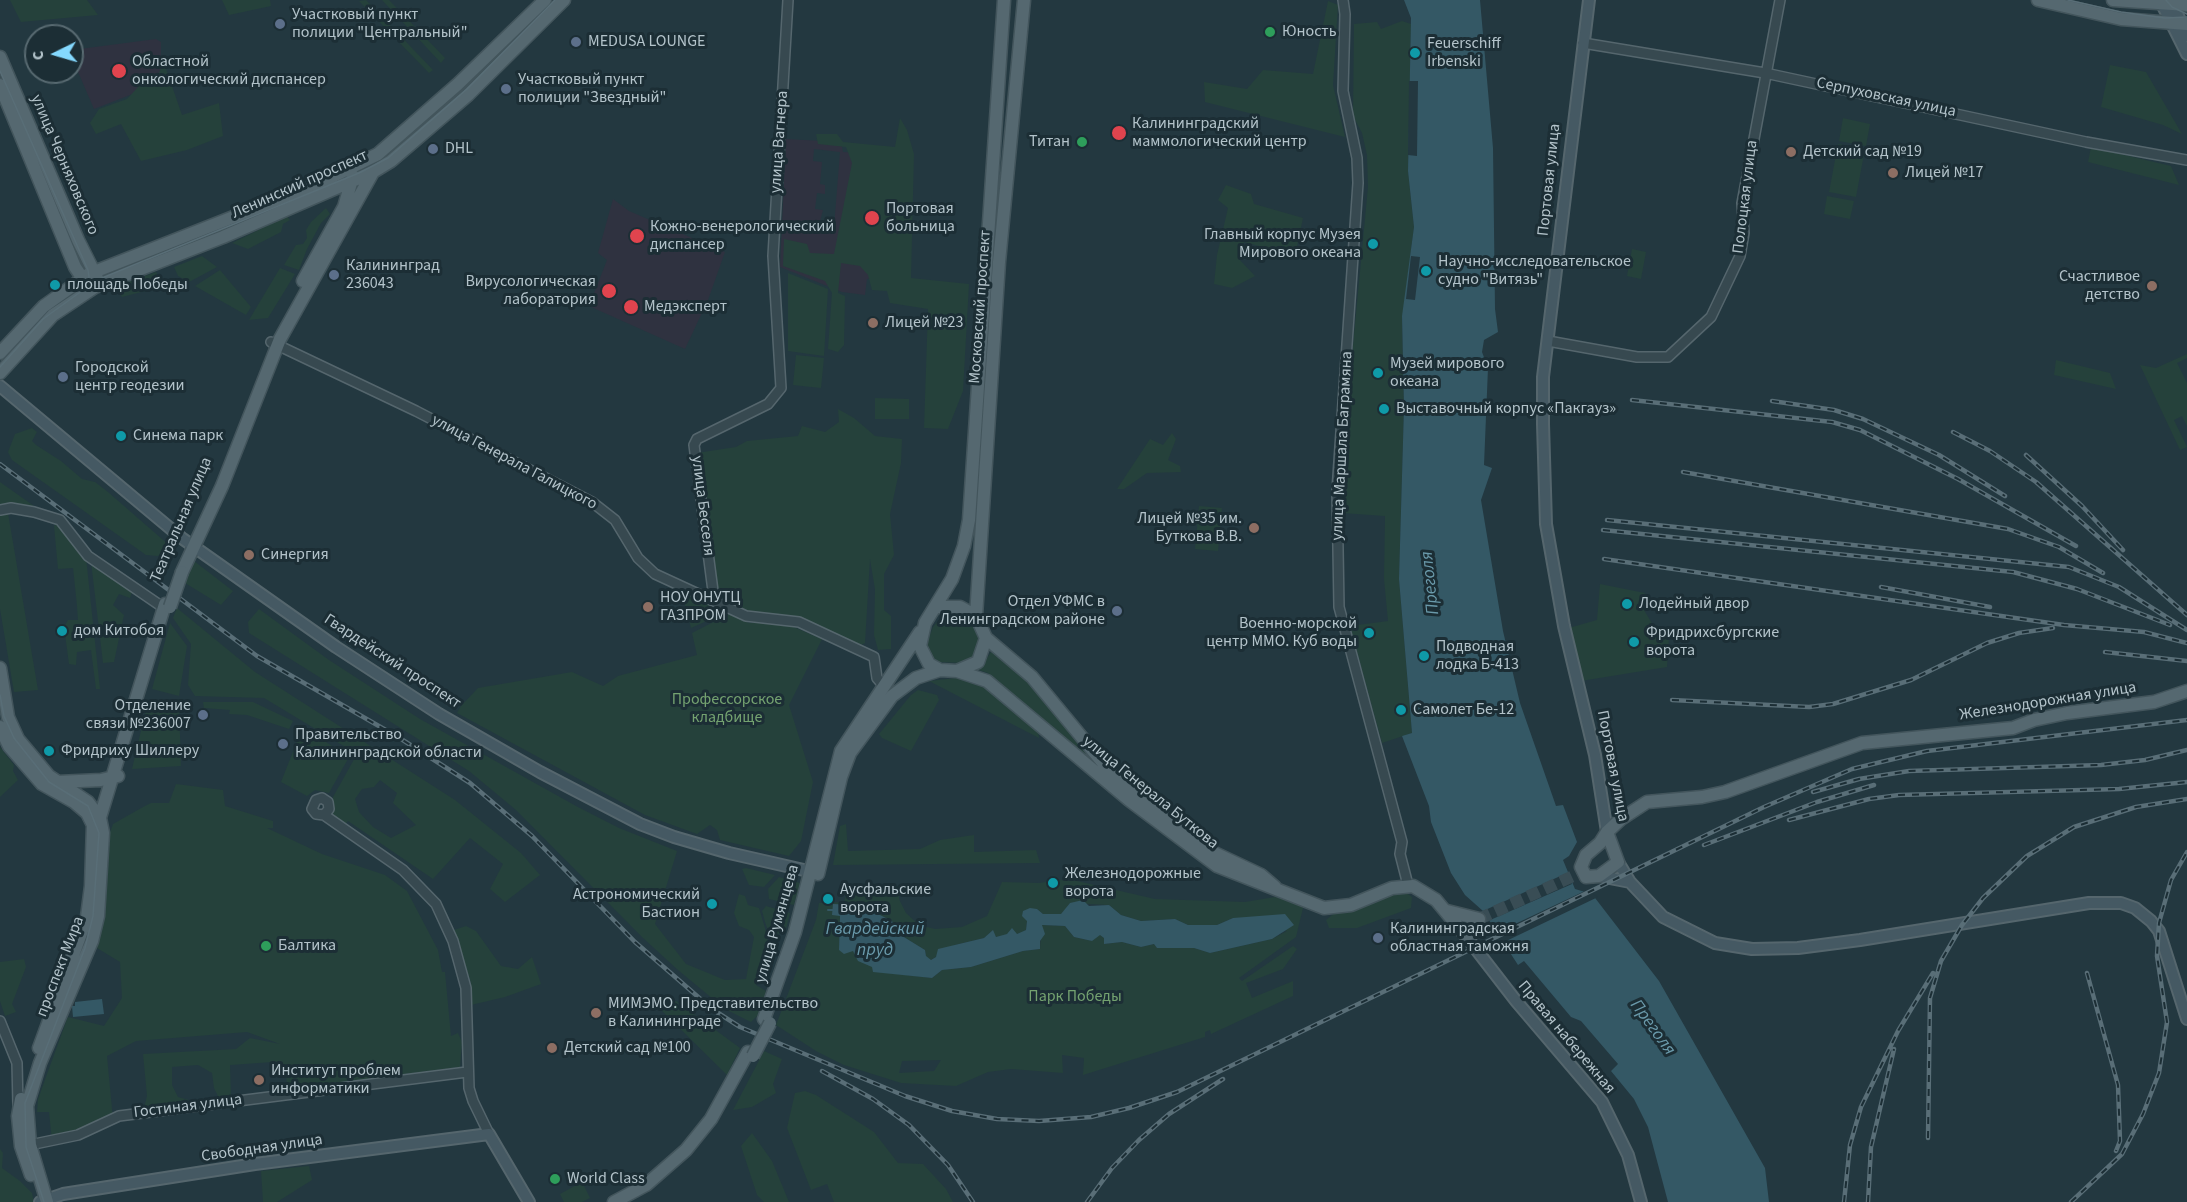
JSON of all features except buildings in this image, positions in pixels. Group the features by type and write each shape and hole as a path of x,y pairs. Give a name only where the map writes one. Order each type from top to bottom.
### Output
{"main road":[{"name":"Ленинский проспект","path":"95,287 223,237 329,191 355,175 458,84 545,0"},
{"name":"Ленинский проспект","path":"82,279 94,272 355,175 373,172 391,161 468,95 564,0"},
{"path":"998,0 1002,16"},
{"name":"Московский проспект","path":"925,623 937,607 952,579 964,546 969,520 1004,0"},
{"name":"Московский проспект","path":"986,638 976,616 1005,199 1024,0"},
{"name":"Портовая улица","path":"1589,0 1543,377 1546,524 1564,626 1595,756 1607,832 1618,862 1630,882 1652,908 1677,926 1715,943 1752,949 1798,948 2089,903 2121,903 2135,908 2159,931 2187,1019"},
{"path":"2038,0 2121,19 2180,24"},
{"path":"2122,0 2187,5"},
{"path":"2167,2 2187,36"},
{"path":"2180,24 2187,54"},
{"name":"улица Черняховского","path":"0,57 94,272 95,287"},
{"name":"улица Черняховского","path":"0,85 82,279 95,287"},
{"name":"Театральная улица","path":"274,343 373,172"},
{"path":"355,175 357,202"},
{"name":"Театральная улица","path":"99,832 119,776 166,606 218,485 274,343 348,200 355,175"},
{"path":"329,191 341,197 338,217"},
{"path":"991,197 1005,199"},
{"path":"0,353 44,306 82,279"},
{"path":"0,373 53,315 95,287"},
{"name":"Гвардейский проспект","path":"0,386 191,544 384,680 559,782 631,819 674,837 814,873"},
{"path":"937,607 960,606 976,616"},
{"path":"925,623 921,635 923,654 929,664 940,670 957,671 978,662 986,638"},
{"name":"улица Румянцева","path":"814,873 838,757 857,723 925,623"},
{"name":"улица Генерала Буткова","path":"986,638 1032,677 1113,775 1208,850 1261,875 1278,890"},
{"name":"проспект Мира","path":"0,668 4,731 42,784 74,802 87,813 99,832 87,917 22,1095 18,1116 25,1146 44,1201"},
{"name":"улица Румянцева","path":"629,1202 657,1185 703,1141 717,1123 767,1021 850,753 892,696 916,678 940,670"},
{"name":"улица Генерала Буткова","path":"957,671 987,681 1129,800 1207,861 1236,875 1278,890"},
{"name":"Железнодорожная улица","path":"1630,882 1599,876 1586,877 1582,872 1581,862 1621,819 1647,802 1702,797 1725,792 1862,743 2013,728 2034,720 2067,713 2154,702 2187,691"},
{"name":"проспект Мира","path":"4,731 57,782 88,802 100,818 98,916 92,941 32,1086 27,1106 25,1146"},
{"path":"57,782 119,776"},
{"path":"74,802 88,802 112,794"},
{"name":"Театральная улица","path":"100,818 112,794"},
{"path":"1599,876 1618,862"},
{"path":"1278,890 1315,905 1334,908 1351,905 1392,888 1408,885 1431,896 1447,911 1465,935 1474,934 1479,927"},
{"path":"1447,911 1479,919 1479,944 1484,959"},
{"name":"Правая набережная","path":"1465,935 1516,1001 1602,1102 1628,1155 1641,1202"},
{"name":"улица Румянцева","path":"615,1202 646,1185 686,1150 711,1119 751,1054"},
{"path":"489,1134 529,1202"},
{"name":"Свободная улица","path":"44,1201 63,1194 255,1164 489,1134"}],"street":[{"name":"улица Вагнера","path":"780,391 773,256 788,0"},
{"name":"улица Маршала Баграмяна","path":"1343,0 1345,14 1343,91 1357,158 1359,183 1337,491 1339,607 1402,842 1400,854 1408,885"},
{"name":"Полоцкая улица","path":"1548,341 1637,357 1668,357 1711,317 1740,256 1744,233 1742,203 1780,0"},
{"name":"Серпуховская улица","path":"1583,43 1765,73 2086,142 2187,160"},
{"name":"улица Генерала Галицкого","path":"274,343 522,465 605,510 615,520 638,558 655,574 746,616 799,622 874,657 877,678 883,685"},
{"name":"улица Бесселя","path":"711,598 713,591 694,445 697,439 768,404 780,391"},
{"path":"0,510 11,508 60,520 88,556 166,606"},
{"path":"324,815 402,870 436,904 453,941 466,988 467,1072 472,1101 489,1134"},
{"path":"0,1021 17,1063 18,1116"},
{"name":"Гостиная улица","path":"25,1146 78,1136 118,1116 467,1072"}],"shaded area":[{"name":"Областной онкологический диспансер","path":"156,39 161,42 161,83 94,109 83,84 84,48"},
{"name":"Портовая больница","path":"786,139 841,142 843,152 911,155 907,273 867,279 865,295 842,292 780,267","holes":["814,149 840,152 834,227 819,225 823,210 815,209 817,193 825,194 825,185 820,184 822,162 813,161"]},
{"path":"613,199 629,211 725,252 708,300 685,349 589,306 607,260 598,253"}],"green space":[{"path":"10,0 87,0 98,15 21,22"},
{"path":"222,0 270,0 271,6 229,15"},
{"path":"366,0 433,70 429,73 359,1"},
{"path":"382,0 389,0 445,58 441,63"},
{"path":"1328,1 1338,5 1333,85 1345,137 1205,102 1204,82 1247,89 1263,70 1313,74"},
{"name":"Музей мирового океана","path":"1402,21 1411,24 1408,171 1414,227 1402,322 1404,407 1399,579 1412,733 1382,743 1350,626 1388,621 1384,579 1385,516 1343,513 1352,356 1368,187 1367,155 1362,133 1353,116 1354,24 1377,22 1381,29"},
{"path":"164,63 182,115 219,103 223,136 187,150 141,161 121,124 96,134 90,123 99,109 127,99 139,86 154,82"},
{"path":"2110,65 2146,72 2182,134 2163,125 2101,107"},
{"path":"900,118 907,130 914,154 911,278 969,284 963,391 948,429 924,428 928,309 890,303 887,291 872,290 868,275 860,266 841,263 838,293 845,296 844,345 838,352 828,349 832,293 825,281 783,266 784,239 807,244 810,253 834,254 852,163 846,147 818,144 816,134 837,134 843,142 895,147"},
{"path":"1843,118 1870,124 1866,146 1839,141"},
{"path":"1838,144 1865,149 1856,197 1829,192"},
{"path":"2091,147 2171,166 2179,185 2088,162"},
{"path":"1226,185 1251,194 1254,204 1303,218 1295,256 1244,242 1239,259 1255,276 1232,288 1214,284 1217,255 1228,208 1218,200"},
{"path":"1827,196 1854,201 1850,219 1824,214"},
{"path":"326,208 330,214 321,223 299,270 284,265 296,245 303,244 307,238 306,230 311,222"},
{"path":"287,216 290,220 283,224 281,232 248,249 232,243"},
{"path":"1632,249 1646,252 1641,279 1627,276"},
{"path":"202,256 217,267 189,282 178,276 174,267"},
{"path":"280,268 295,274 268,318 249,320"},
{"path":"220,270 251,307 246,315 195,286"},
{"path":"156,272 164,285 161,287 122,297 116,286"},
{"path":"788,273 828,289 824,356 788,351"},
{"path":"2187,354 2187,358 2177,363 2187,383 2187,426 2182,416 2174,420 2187,447 2180,450 2140,365 2156,368"},
{"path":"796,355 824,358 821,388 793,385"},
{"path":"2056,360 2110,373 2116,389 2054,375"},
{"path":"875,398 909,399 909,419 875,419"},
{"path":"838,409 854,418 875,436 902,439 901,463 890,514 894,555 884,574 884,610 891,616 891,649 878,650 874,635 875,589 870,559 865,643 861,645 803,620 746,613 722,598 716,582 697,453 736,447 747,441 798,436 802,426 825,432 839,422"},
{"path":"32,428 37,432 32,441 36,445 61,461 82,479 95,482 170,546 158,556 146,555 12,460 8,452 15,434"},
{"path":"1172,433 1176,439 1168,460 1180,466 1181,472 1147,473 1124,489 1117,489 1150,439 1163,445"},
{"path":"0,482 34,506 36,510 0,508"},
{"path":"1199,506 1222,508 1218,551 1195,549"},
{"path":"8,513 38,690 14,692 0,609 0,514"},
{"path":"58,522 86,557 100,689 96,689 91,650 77,652 76,665 69,664 64,627 68,620 78,620 77,606 73,568 58,569 54,526"},
{"path":"194,561 233,591 221,605 185,583"},
{"path":"91,562 133,589 130,598 119,594 113,605 124,615 114,662 103,663"},
{"path":"1600,584 1645,593 1644,610 1656,630 1669,637 1667,667 1581,681 1569,628 1597,620"},
{"path":"680,587 729,611 691,628"},
{"path":"177,608 255,672 455,800 521,853 540,875 505,902 490,889 503,864 470,838 433,879 348,821 344,826 333,817 333,797 357,754 264,698 195,696 188,685 191,644 173,618","holes":["380,780 397,793 393,803 416,825 391,838 373,827 359,812 355,799 362,789 374,787"]},
{"path":"259,609 329,660 420,719 576,806 619,828 677,851 655,924 686,964 725,980 746,979 754,937 749,930 739,926 734,913 739,894 745,896 748,905 759,908 768,938 756,985 766,991 759,1014 751,1022 725,1009 678,970 642,937 516,810 469,771 249,633 248,622"},
{"path":"951,610 962,611 972,620 981,638 977,657 967,663 937,662 928,651 927,643 933,627 944,614"},
{"name":"Профессорское кладбище","path":"729,614 749,623 782,622 822,639 789,705 813,782 801,841 789,856 720,840 717,830 710,825 697,834 645,815 457,713 478,688 572,672 603,686 618,676 697,655 692,633"},
{"path":"170,623 187,646 179,696 152,689"},
{"path":"991,652 1021,673 1041,692 1072,737 1096,764 988,673 979,670"},
{"path":"956,678 984,686 1038,729 1039,738 929,681"},
{"path":"918,690 937,695 939,700 911,751 882,738 879,734 911,695"},
{"path":"203,702 253,702 293,721 289,729 247,715 229,714 230,710 204,708"},
{"path":"179,703 181,766 132,769 147,705 149,711 155,710 156,705"},
{"path":"306,729 349,757 329,793 315,790 307,796 281,782 300,734"},
{"path":"0,747 14,765 13,771 18,780 0,797"},
{"name":"Балтика","path":"176,784 223,790 225,806 273,821 273,828 267,828 322,854 385,875 407,891 438,950 442,972 445,972 451,1036 458,1033 462,1042 460,1067 295,1088 287,1083 285,1069 272,1062 230,1065 231,1096 219,1098 214,1088 212,1073 198,1065 172,1067 172,1085 178,1097 189,1100 186,1105 144,1108 147,1096 143,1054 236,1049 250,1038 280,1044 247,1032 136,1041 107,1056 113,1119 52,1141 49,1112 37,1112 38,1099 67,1019 68,1017 104,1026 122,998 120,962 97,948 105,912 110,832 113,824 151,803 169,803"},
{"path":"846,824 848,851 920,849 940,840 974,835 974,852 1036,850 1040,863 833,865 840,826"},
{"path":"742,869 775,875 764,887 749,885"},
{"path":"779,877 800,883 794,905 769,899 768,889"},
{"name":"Парк Победы","path":"1060,880 1077,881 1155,899 1245,902 1275,897 1299,903 1303,908 1296,937 1239,978 1242,981 1293,946 1297,949 1283,969 1246,983 1252,998 1293,981 1293,996 1211,1034 1210,1030 1205,1032 1205,1037 1083,1075 1084,1058 1062,1055 1063,1073 1011,1069 988,1072 956,1086 901,1083 844,1065 816,1051 776,1025 816,920 819,903 844,902 848,888 899,886 899,899 906,913 919,925 935,929 962,927 987,916 1002,882 1039,883","holes":["1070,903 1109,905 1121,915 1141,921 1175,919 1188,925 1217,925 1233,918 1287,931 1272,939 1210,953 1194,948 1157,948 1154,944 1141,947 1122,942 1104,944 1104,938 1099,934 1092,941 1074,937 1065,926 1042,925 1040,949 1023,951 971,967 942,970 932,978 873,971 873,967 853,951 839,950 840,916 860,905 892,921 899,934 925,950 926,957 931,960 955,945 984,938 992,931 996,937 1017,934 1026,930 1027,921 1037,909 1043,914 1062,914","941,1060 934,1071 899,1073 902,1061"]},
{"path":"1405,892 1412,897 1411,908 1357,928 1329,928 1326,920 1337,911 1386,894"},
{"path":"766,906 790,913 786,929 775,936 770,937 765,922 762,911"},
{"path":"466,926 476,931 501,966 518,969 532,957 541,984 505,997 471,1005 471,983 454,930"},
{"path":"24,959 26,967 12,1004 16,1012 5,1016 0,1001 0,962"},
{"path":"670,1000 676,1001 740,1048 727,1075 661,1010"},
{"path":"764,1051 782,1059 773,1084 776,1093 752,1107 733,1110"},
{"path":"805,1091 816,1095 874,1132 898,1163 923,1164 946,1189 953,1202 834,1202 827,1184 811,1190 787,1128 795,1093"},
{"path":"752,1133 772,1161 789,1202 764,1202 757,1195 741,1146"},
{"path":"0,1149 3,1153 2,1168 32,1193 34,1202 0,1202"},
{"path":"309,1166 312,1180 277,1202 263,1202 261,1171"},
{"path":"582,1182 590,1198 582,1202 564,1202 560,1194"}],"water":[{"name":"Преголя","path":"1404,0 1480,0 1493,148 1495,309 1498,332 1484,340 1482,352 1488,368 1484,465 1492,468 1481,500 1503,631 1520,703 1556,806 1563,805 1577,842 1569,856 1563,860 1575,889 1592,894 1659,981 1765,1168 1769,1202 1668,1202 1648,1127 1634,1099 1611,1071 1618,1064 1581,1021 1571,1017 1524,961 1518,965 1483,911 1465,895 1451,873 1431,822 1429,806 1402,736 1412,733 1399,579 1404,407 1402,316 1414,227 1408,171 1411,18"},
{"name":"Гвардейский пруд","path":"1083,900 1089,906 1109,905 1121,915 1141,921 1175,919 1188,925 1217,925 1233,918 1285,914 1294,925 1272,939 1210,953 1194,948 1157,948 1154,944 1141,947 1122,942 1104,944 1104,938 1100,935 1092,941 1074,937 1065,926 1042,925 1045,934 1040,941 1040,949 1023,951 971,967 942,970 932,978 873,972 872,967 858,961 853,951 844,954 839,950 840,916 832,915 833,904 860,905 892,921 899,934 925,950 926,956 931,960 936,957 938,949 984,938 993,930 996,937 1007,934 1012,928 1017,934 1026,930 1027,921 1022,916 1023,911 1030,908 1037,909 1043,914 1061,914 1070,903"},
{"path":"102,999 104,1014 73,1017 72,1006 75,1006 75,1002"}],"pier":[{"path":"1409,81 1418,81 1417,156 1408,155"},
{"path":"1411,256 1420,257 1415,300 1406,299"},
{"path":"1567,873 1572,884 1488,921 1483,911"},
{"path":"1587,890 1598,897 1502,943 1496,933"}],"waterway":[{"path":"828,910 833,910"}],"tunnel":[{"path":"1479,919 1582,872"}],"tram line":[{"path":"0,367 43,319 97,280 359,173 388,158 467,89 555,0"},
{"path":"2068,0 2121,12 2165,18 2187,17"},
{"path":"2166,0 2172,7 2187,14"},
{"path":"0,71 88,270 89,277 83,288"},
{"path":"0,695 4,716 14,738 49,782 88,806 99,833 93,916 85,948 25,1103 26,1147 44,1202"}],"railway":[{"path":"1632,400 1832,422 1860,430 1958,479 2076,546"},
{"path":"1772,401 1834,410 1863,419 1939,455 2005,496"},
{"path":"1953,432 1990,451 2036,482 2187,615"},
{"path":"2026,455 2082,506 2123,550"},
{"path":"0,464 257,656 398,737 470,783 532,836 635,942 712,1009 740,1027 905,1096 952,1111 997,1119 1039,1121 1091,1117 1129,1108 1177,1092 1764,807 1852,769 1927,751 2187,720"},
{"path":"1683,472 2008,529 2059,547 2103,573"},
{"path":"1607,520 2069,567 2119,587 2187,630"},
{"path":"1603,530 2013,572 2077,589 2170,625"},
{"path":"1604,559 2064,625 2144,632 2187,643"},
{"path":"1881,587 1990,607"},
{"path":"1672,700 1809,707 1833,704 1911,680 1987,643 2019,633 2053,628"},
{"path":"2105,652 2187,661"},
{"path":"1813,792 1859,779 1909,771 2101,765 2145,760 2187,750"},
{"path":"1789,820 1869,799 1899,795 2119,789 2187,782"},
{"path":"1704,845 1817,802 1874,785"},
{"path":"1928,1138 1930,998 1941,961 1962,925 1983,898 2027,856 2074,827 2136,807 2187,799"},
{"path":"2071,1202 2122,1154 2143,1114 2159,1073 2167,1022 2157,956 2159,923 2171,880 2187,852"},
{"path":"1844,1202 1850,1145 1861,1107 1898,1031 1933,973"},
{"path":"2087,973 2118,1085 2120,1141 2116,1151"},
{"path":"1868,1202 1871,1147 1894,1049"},
{"path":"822,1071 873,1099 909,1125 948,1165 973,1202"},
{"path":"1087,1202 1112,1168 1139,1140 1169,1114 1223,1079"}],"place":[{"name":"Участковый пункт полиции \"Центральный\"","path":"280,24"},
{"name":"Юность","path":"1270,32"},
{"name":"MEDUSA LOUNGE","path":"576,42"},
{"name":"Feuerschiff Irbenski","path":"1415,53"},
{"name":"Областной онкологический диспансер","path":"119,71"},
{"name":"Участковый пункт полиции \"Звездный\"","path":"506,89"},
{"name":"Калининградский маммологический центр","path":"1119,133"},
{"name":"Титан","path":"1082,142"},
{"name":"DHL","path":"433,149"},
{"name":"Детский сад №19","path":"1791,152"},
{"name":"Лицей №17","path":"1893,173"},
{"name":"Портовая больница","path":"872,218"},
{"name":"Кожно-венерологический диспансер","path":"637,236"},
{"name":"Главный корпус Музея Мирового океана","path":"1373,244"},
{"name":"Научно-исследовательское судно \"Витязь\"","path":"1426,271"},
{"name":"Калининград 236043","path":"334,275"},
{"name":"площадь Победы","path":"55,285"},
{"name":"Счастливое детство","path":"2152,286"},
{"name":"Вирусологическая лаборатория","path":"609,291"},
{"name":"Медэксперт","path":"631,307"},
{"name":"Лицей №23","path":"873,323"},
{"name":"Музей мирового океана","path":"1378,373"},
{"name":"Городской центр геодезии","path":"63,377"},
{"name":"Выставочный корпус «Пакгауз»","path":"1384,409"},
{"name":"Синема парк","path":"121,436"},
{"name":"Лицей №35 им. Буткова В.В.","path":"1254,528"},
{"name":"Синергия","path":"249,555"},
{"name":"Лодейный двор","path":"1627,604"},
{"name":"НОУ ОНУТЦ ГАЗПРОМ","path":"648,607"},
{"name":"Отдел УФМС в Ленинградском районе","path":"1117,611"},
{"name":"дом Китобоя","path":"62,631"},
{"name":"Военно-морской центр ММО. Куб воды","path":"1369,633"},
{"name":"Фридрихсбургские ворота","path":"1634,642"},
{"name":"Подводная лодка Б-413","path":"1424,656"},
{"name":"Самолет Бе-12","path":"1401,710"},
{"name":"Отделение связи №236007","path":"203,715"},
{"name":"Правительство Калининградской области","path":"283,744"},
{"name":"Фридриху Шиллеру","path":"49,751"},
{"name":"Железнодорожные ворота","path":"1053,883"},
{"name":"Аусфальские ворота","path":"828,899"},
{"name":"Астрономический Бастион","path":"712,904"},
{"name":"Калининградская областная таможня","path":"1378,938"},
{"name":"Балтика","path":"266,946"},
{"name":"МИМЭМО. Представительство в Калининграде","path":"596,1013"},
{"name":"Детский сад №100","path":"552,1048"},
{"name":"Институт проблем информатики","path":"259,1080"},
{"name":"World Class","path":"555,1179"}]}
